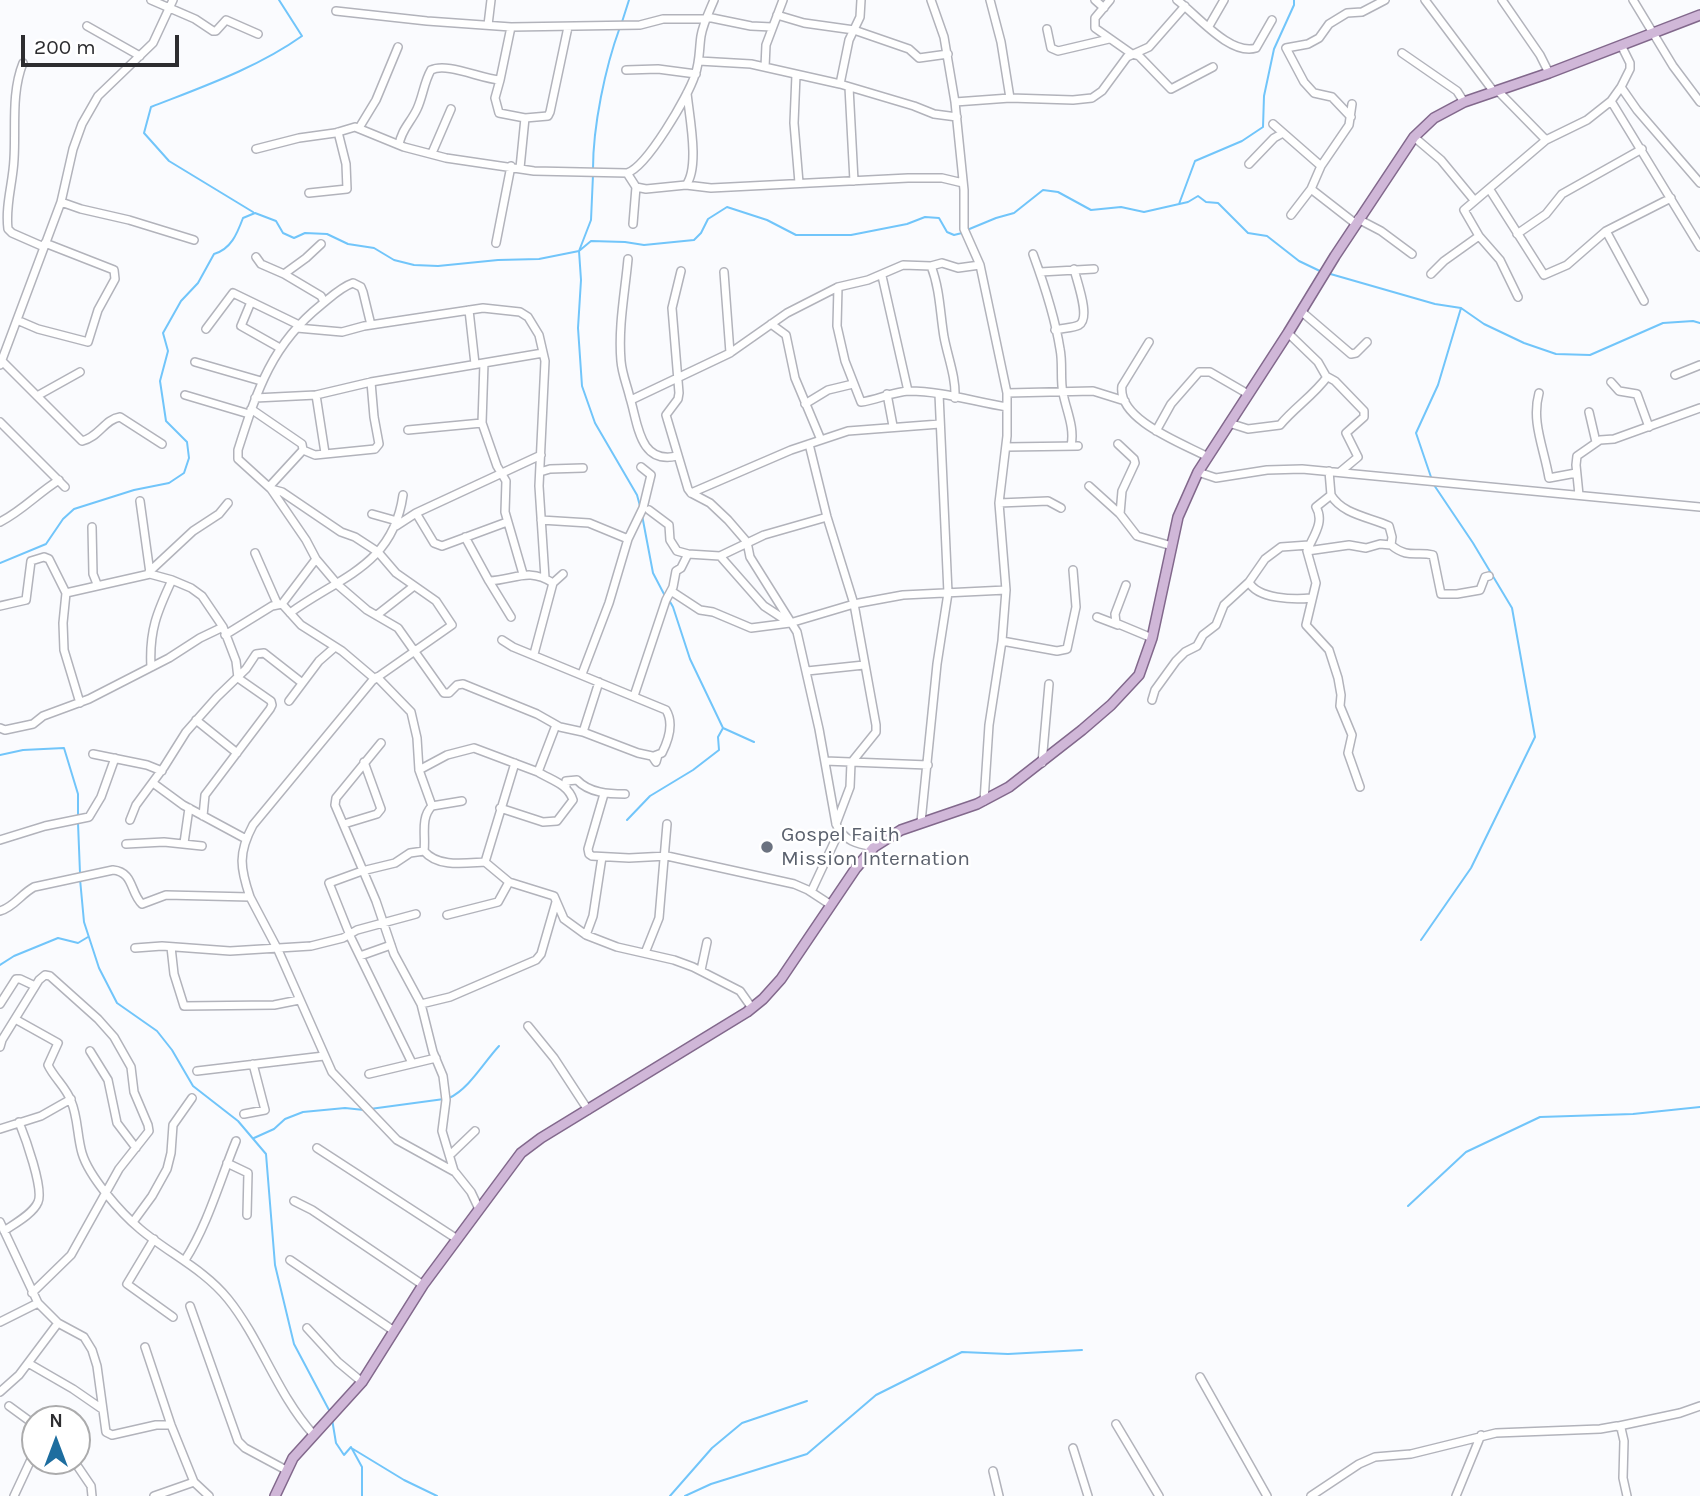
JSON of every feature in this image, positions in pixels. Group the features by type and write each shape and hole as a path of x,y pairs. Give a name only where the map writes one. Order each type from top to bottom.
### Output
{"main road":[{"path":"275,1496 286,1471 303,1444 362,1382 423,1285 521,1153 763,999 781,979 856,868 874,847 892,835 921,822 984,801 1009,787 1111,705 1133,682 1143,668 1152,638 1182,505 1198,472 1414,137 1434,118 1464,102 1699,17"}],"street":[{"path":"151,0 171,4 216,32 226,20 258,34"},
{"path":"488,25 491,0"},
{"path":"256,149 299,138 359,128 399,145 446,158 534,171 627,173 639,166 656,144 687,92 696,74 701,38 714,0"},
{"path":"765,68 766,45 783,0"},
{"path":"840,84 849,40 860,17 860,0"},
{"path":"931,0 948,54 957,117 965,232 980,265 1007,393 1006,447 999,503 1006,590 1002,641 989,725 984,801"},
{"path":"990,0 1001,42 1010,98"},
{"path":"1095,0 1104,8"},
{"path":"1110,0 1093,25 1109,39 1149,64 1171,89 1213,67"},
{"path":"1177,0 1231,45 1250,50 1256,48 1272,20"},
{"path":"1209,26 1224,0"},
{"path":"1351,117 1332,97 1314,93 1304,82 1286,48 1308,44 1318,38 1329,24 1347,13 1362,12 1385,0"},
{"path":"1425,0 1496,92 1546,140"},
{"path":"1502,0 1540,55 1549,73"},
{"path":"1633,0 1652,34 1700,102"},
{"path":"162,443 120,417 113,418 89,439 82,441 1,363 61,202 73,149 92,104 156,38 171,4"},
{"path":"955,102 1010,98 1092,98 1132,54 1149,47 1185,6"},
{"path":"337,11 512,27 640,25 663,19 707,18 772,27"},
{"path":"777,15 804,23 854,30 909,49 919,58 948,54"},
{"path":"87,26 140,57"},
{"path":"512,27 495,98 499,113 525,118 548,117 551,112 568,27"},
{"path":"1047,29 1051,48 1058,51 1109,39"},
{"path":"1518,297 1500,260 1464,213 1465,207 1490,190 1546,140 1587,120 1611,101 1622,87 1630,68 1621,46"},
{"path":"359,128 376,100 398,47"},
{"path":"1402,53 1457,91 1464,102"},
{"path":"699,61 741,63 840,84 934,114 957,117"},
{"path":"17,320 38,329 88,342 98,310 116,279 114,270 12,233 8,229 7,208 15,160 16,81 23,63"},
{"path":"399,145 402,131 416,113 425,82 433,68 500,80"},
{"path":"626,70 658,69 696,74"},
{"path":"796,75 794,123 799,183"},
{"path":"849,87 854,181"},
{"path":"1622,87 1637,110 1700,183"},
{"path":"686,185 691,178 692,147 687,92"},
{"path":"1611,101 1700,247"},
{"path":"1291,215 1311,189 1321,166 1349,125 1352,104"},
{"path":"432,153 451,109"},
{"path":"520,167 525,118"},
{"path":"1273,124 1321,166"},
{"path":"309,194 347,188 346,164 338,132"},
{"path":"1249,164 1274,138 1283,133"},
{"path":"1414,137 1441,160 1474,200"},
{"path":"1517,234 1546,214 1562,194 1642,149"},
{"path":"496,243 511,166"},
{"path":"627,173 636,187 633,224"},
{"path":"636,187 646,189 686,185 711,188 942,178 963,183"},
{"path":"1311,189 1357,222 1381,232 1412,254"},
{"path":"1490,190 1544,275 1567,265 1606,231 1671,198"},
{"path":"61,202 194,240"},
{"path":"1606,231 1644,301"},
{"path":"1432,274 1444,261 1479,236"},
{"path":"284,274 321,244"},
{"path":"1006,447 1075,446 1067,403 1062,392 1062,363 1055,330 1033,254"},
{"path":"256,257 261,264 284,274 320,296 324,302"},
{"path":"628,258 621,360 640,436 649,449 663,457 677,456"},
{"path":"631,400 730,353 771,324 838,287 882,276 903,265 931,266 942,263 958,268 980,265"},
{"path":"931,266 955,384 955,398"},
{"path":"1040,272 1094,269"},
{"path":"1055,330 1079,325 1084,320 1085,310 1074,270"},
{"path":"681,271 672,308 679,378 678,399 666,415 677,456 691,493 710,503 747,542 750,558 799,639 837,828 855,843 874,847"},
{"path":"724,272 730,353"},
{"path":"882,276 908,391"},
{"path":"371,325 363,292 355,283 349,284 324,302 298,326 280,348 261,381 237,455 241,462 270,488 316,559 338,585 359,604 398,628 444,693 449,693 457,685 463,684 537,714 556,725 583,732 638,753 655,755 665,748 669,736 670,715 666,709 513,647 502,640"},
{"path":"838,287 837,326 853,384 861,402 908,391 940,394 1007,407"},
{"path":"206,329 230,294 236,293 298,326 337,333 371,325 483,308 525,314 536,329 543,353 545,380 540,472 545,578"},
{"path":"251,302 240,326 280,348"},
{"path":"469,310 475,364"},
{"path":"1301,312 1349,353 1356,353 1367,342"},
{"path":"771,324 786,335 794,378 821,440"},
{"path":"1289,333 1318,362 1327,377 1365,413 1346,433 1358,457 1340,472"},
{"path":"1149,342 1122,386 1121,394 1129,409 1156,431 1208,457"},
{"path":"255,398 316,395 371,382 543,353"},
{"path":"195,362 261,381"},
{"path":"484,363 482,423 506,481 505,512 523,574"},
{"path":"1675,375 1700,365"},
{"path":"37,396 80,372"},
{"path":"1156,431 1171,404 1199,372 1210,372 1248,394"},
{"path":"1229,424 1248,429 1280,425 1327,377"},
{"path":"303,450 315,455 378,447 371,382"},
{"path":"1611,382 1619,391 1637,394 1649,426"},
{"path":"805,404 828,390 853,384"},
{"path":"1007,393 1093,391 1125,401"},
{"path":"1539,393 1535,420 1549,478 1576,473"},
{"path":"887,394 893,426"},
{"path":"921,822 937,664 948,593 940,394"},
{"path":"185,395 250,412 302,444 303,450"},
{"path":"316,395 325,453"},
{"path":"1579,495 1577,456 1596,442 1614,439 1700,408"},
{"path":"1589,412 1596,442"},
{"path":"0,422 65,487"},
{"path":"408,430 482,423"},
{"path":"691,493 809,444 856,429 940,424"},
{"path":"809,444 827,517 854,604 876,732 851,762 850,788 811,892"},
{"path":"1118,444 1135,463 1122,491 1121,514"},
{"path":"270,488 303,450"},
{"path":"396,524 541,455"},
{"path":"582,674 609,603 628,539 643,508 650,473 641,467"},
{"path":"540,472 583,468"},
{"path":"1198,472 1216,478 1289,468 1700,507"},
{"path":"1329,471 1331,495 1335,502 1362,518 1389,526 1391,545"},
{"path":"0,522 59,480"},
{"path":"710,503 712,485"},
{"path":"1089,486 1121,514 1137,536 1172,547"},
{"path":"270,488 282,492 377,552 389,567 436,601 452,625 376,678 253,825 246,839 241,871 250,897 277,949 332,1072 397,1140 455,1172"},
{"path":"289,613 338,585 377,552 396,524 403,495"},
{"path":"1331,495 1316,507 1319,510 1319,525 1308,548 1316,583 1306,625 1329,650 1341,695 1340,706 1352,734 1348,754 1360,787"},
{"path":"139,501 150,573"},
{"path":"999,503 1048,501 1061,508"},
{"path":"150,573 192,531 216,516 228,503"},
{"path":"649,510 669,526 670,540 677,551 720,556 747,542 827,517"},
{"path":"416,513 437,546 507,522"},
{"path":"372,514 396,524"},
{"path":"541,520 589,523 628,539"},
{"path":"92,527 93,575 97,584"},
{"path":"465,537 511,617"},
{"path":"1152,700 1155,690 1176,661 1197,646 1203,635 1216,625 1224,606 1280,547 1349,545 1366,548 1380,544 1391,545 1410,555 1433,555 1441,594 1480,590 1482,581 1489,576"},
{"path":"255,553 279,603 307,629 376,678 411,712 417,738 419,770 432,806"},
{"path":"634,696 676,571 681,568 688,554"},
{"path":"720,556 764,606 790,623"},
{"path":"0,606 26,600 30,563 34,559 49,559 66,593 64,650 80,703"},
{"path":"0,728 5,730 33,724 43,716 80,703 169,659 200,638 224,631 279,603 316,559"},
{"path":"1002,641 1056,650 1067,649 1076,607 1073,570"},
{"path":"66,593 150,573 173,580 202,596 224,631 236,661 238,678 271,701 272,705 205,795 203,816"},
{"path":"489,580 523,574 545,578 554,583"},
{"path":"534,654 554,583 563,574"},
{"path":"151,667 150,647 154,619 173,580"},
{"path":"1249,582 1253,589 1267,595 1296,600 1311,598"},
{"path":"1119,625 1115,614 1126,585"},
{"path":"377,615 414,586"},
{"path":"671,591 700,610 713,612 751,628 790,623 854,604 903,595 1006,590"},
{"path":"1097,617 1152,638"},
{"path":"289,701 319,660 335,647"},
{"path":"130,820 136,805 196,720 260,652 301,682"},
{"path":"807,671 864,666"},
{"path":"583,732 599,682"},
{"path":"1042,763 1049,684"},
{"path":"196,720 237,753"},
{"path":"537,772 556,725"},
{"path":"381,743 335,802 391,944 421,1004 443,1076 446,1100 442,1131 455,1172 471,1192 479,1209"},
{"path":"419,770 447,755 474,747 566,786 574,798 557,821 542,822 500,808"},
{"path":"93,754 162,771"},
{"path":"0,840 45,826 89,817 101,797 115,758"},
{"path":"825,761 928,765"},
{"path":"344,824 377,814 381,809 364,762"},
{"path":"485,862 515,763"},
{"path":"566,786 566,780 577,780 580,784 604,794 625,794"},
{"path":"153,783 189,808 246,839"},
{"path":"604,794 588,849 589,854 636,858 662,855 779,879 811,892 831,905"},
{"path":"462,802 432,806 426,812 424,852 428,857 465,865 485,862 509,882 554,896 564,919 586,935 617,947 674,960 701,970 740,991 752,1008"},
{"path":"184,843 189,808"},
{"path":"645,953 659,918 662,855 667,824"},
{"path":"127,844 154,842 202,846"},
{"path":"412,1063 349,934 329,883 396,863 410,853 424,852"},
{"path":"586,935 593,916 602,857"},
{"path":"0,911 34,887 113,870 124,874 130,880 138,901 142,904 166,895 250,897"},
{"path":"447,915 498,902 509,882"},
{"path":"421,1004 450,997 536,960 541,954 556,902"},
{"path":"135,948 171,947 203,951 311,946 416,915"},
{"path":"701,970 707,942"},
{"path":"360,956 391,944"},
{"path":"171,947 177,988 184,1006 274,1005 299,1000"},
{"path":"0,1047 35,986 45,975 50,976 98,1018 114,1037 131,1067 134,1092 149,1131 106,1192 71,1255 32,1293"},
{"path":"0,1004 16,979 35,986"},
{"path":"15,1019 58,1042 48,1065 71,1099 83,1156 106,1192 132,1222 185,1259 226,1297 254,1338 291,1405 313,1434"},
{"path":"528,1026 554,1058 588,1110"},
{"path":"90,1051 108,1080 117,1123 135,1148"},
{"path":"197,1071 324,1056"},
{"path":"369,1074 436,1058"},
{"path":"244,1114 265,1110 253,1064"},
{"path":"132,1222 152,1196 167,1169 172,1153 173,1125 192,1098"},
{"path":"0,1129 50,1111 71,1099"},
{"path":"4,1231 36,1206 39,1200 33,1161 19,1122"},
{"path":"450,1155 475,1131"},
{"path":"185,1259 199,1237 236,1141"},
{"path":"317,1148 457,1239"},
{"path":"227,1163 248,1173 247,1215"},
{"path":"294,1201 312,1210 423,1285"},
{"path":"0,1222 38,1303 58,1323 84,1337 92,1350 97,1366 106,1432 111,1435 156,1425 171,1425"},
{"path":"154,1239 127,1284 173,1317"},
{"path":"290,1260 394,1331"},
{"path":"0,1322 38,1303"},
{"path":"190,1306 239,1441 245,1448 286,1471"},
{"path":"0,1392 10,1385 58,1323"},
{"path":"307,1328 338,1362 362,1382"},
{"path":"145,1348 194,1482 209,1496"},
{"path":"28,1363 74,1389 102,1409"},
{"path":"1200,1377 1267,1496"},
{"path":"9,1406 21,1414"},
{"path":"1311,1496 1366,1460 1410,1454 1481,1435 1619,1426 1700,1406"},
{"path":"1116,1424 1159,1496"},
{"path":"1619,1426 1624,1441 1623,1471 1627,1496"},
{"path":"1456,1496 1481,1435"},
{"path":"1073,1448 1088,1496"},
{"path":"993,1471 999,1496"},
{"path":"14,1496 24,1475"},
{"path":"84,1475 92,1486 92,1496"},
{"path":"153,1496 194,1482"}],"waterway":[{"path":"253,212 169,161 144,133 151,107 248,67 302,36 279,0"},
{"path":"622,22 629,0"},
{"path":"1179,204 1195,161 1242,141 1263,127 1264,96 1274,49 1294,0"},
{"path":"593,169 601,97 620,27"},
{"path":"593,175 591,220 579,251 581,280 578,328 582,386 595,423 637,495 640,506"},
{"path":"967,230 1014,213 1043,190 1058,192 1091,210 1121,207 1144,212 1188,202 1198,196 1206,202 1218,203 1248,233 1267,236 1299,261 1322,272"},
{"path":"0,563 46,544 63,519 74,509 134,490 169,483 184,473 189,458 187,442 166,421 160,381 168,351 163,333 181,301 198,283 214,254 229,245 243,218 255,213 276,221 283,233 294,238 305,233 327,234 348,244 374,248 394,260 414,265 438,266 539,259 579,251 591,241 644,245 694,240 708,219 727,207 767,220 796,235 851,235 907,224 925,217 939,218 947,232 954,235 962,233"},
{"path":"1327,273 1435,304 1461,308 1484,324 1524,343 1556,354 1590,355 1663,323 1700,323"},
{"path":"1432,480 1416,433 1438,385 1461,308"},
{"path":"1421,940 1471,868 1535,737 1512,608 1434,485"},
{"path":"642,515 653,573 665,596"},
{"path":"669,600 690,659 723,728 754,742"},
{"path":"627,820 650,796 693,770 719,750 718,737 723,728"},
{"path":"0,755 23,750 64,748 78,794 78,817"},
{"path":"78,823 80,873"},
{"path":"80,879 84,922 99,968 117,1003 157,1031 172,1050 193,1086 238,1121 266,1154 275,1265 294,1344 329,1410"},
{"path":"0,965 14,956 58,938 78,943 88,937"},
{"path":"449,1098 470,1082 499,1046"},
{"path":"370,1109 444,1099"},
{"path":"1408,1206 1466,1152 1540,1117 1633,1114 1700,1107"},
{"path":"254,1138 274,1129 285,1119 303,1112 345,1108 364,1110"},
{"path":"685,1496 711,1484 807,1454 876,1395 962,1352 1008,1354 1082,1350"},
{"path":"670,1496 712,1448 742,1423 807,1401"},
{"path":"332,1419 336,1443 344,1455 351,1447 362,1467 362,1496"},
{"path":"353,1449 404,1480 437,1496"}],"place":[{"name":"Gospel Faith Mission Internation","path":"767,847"}]}
